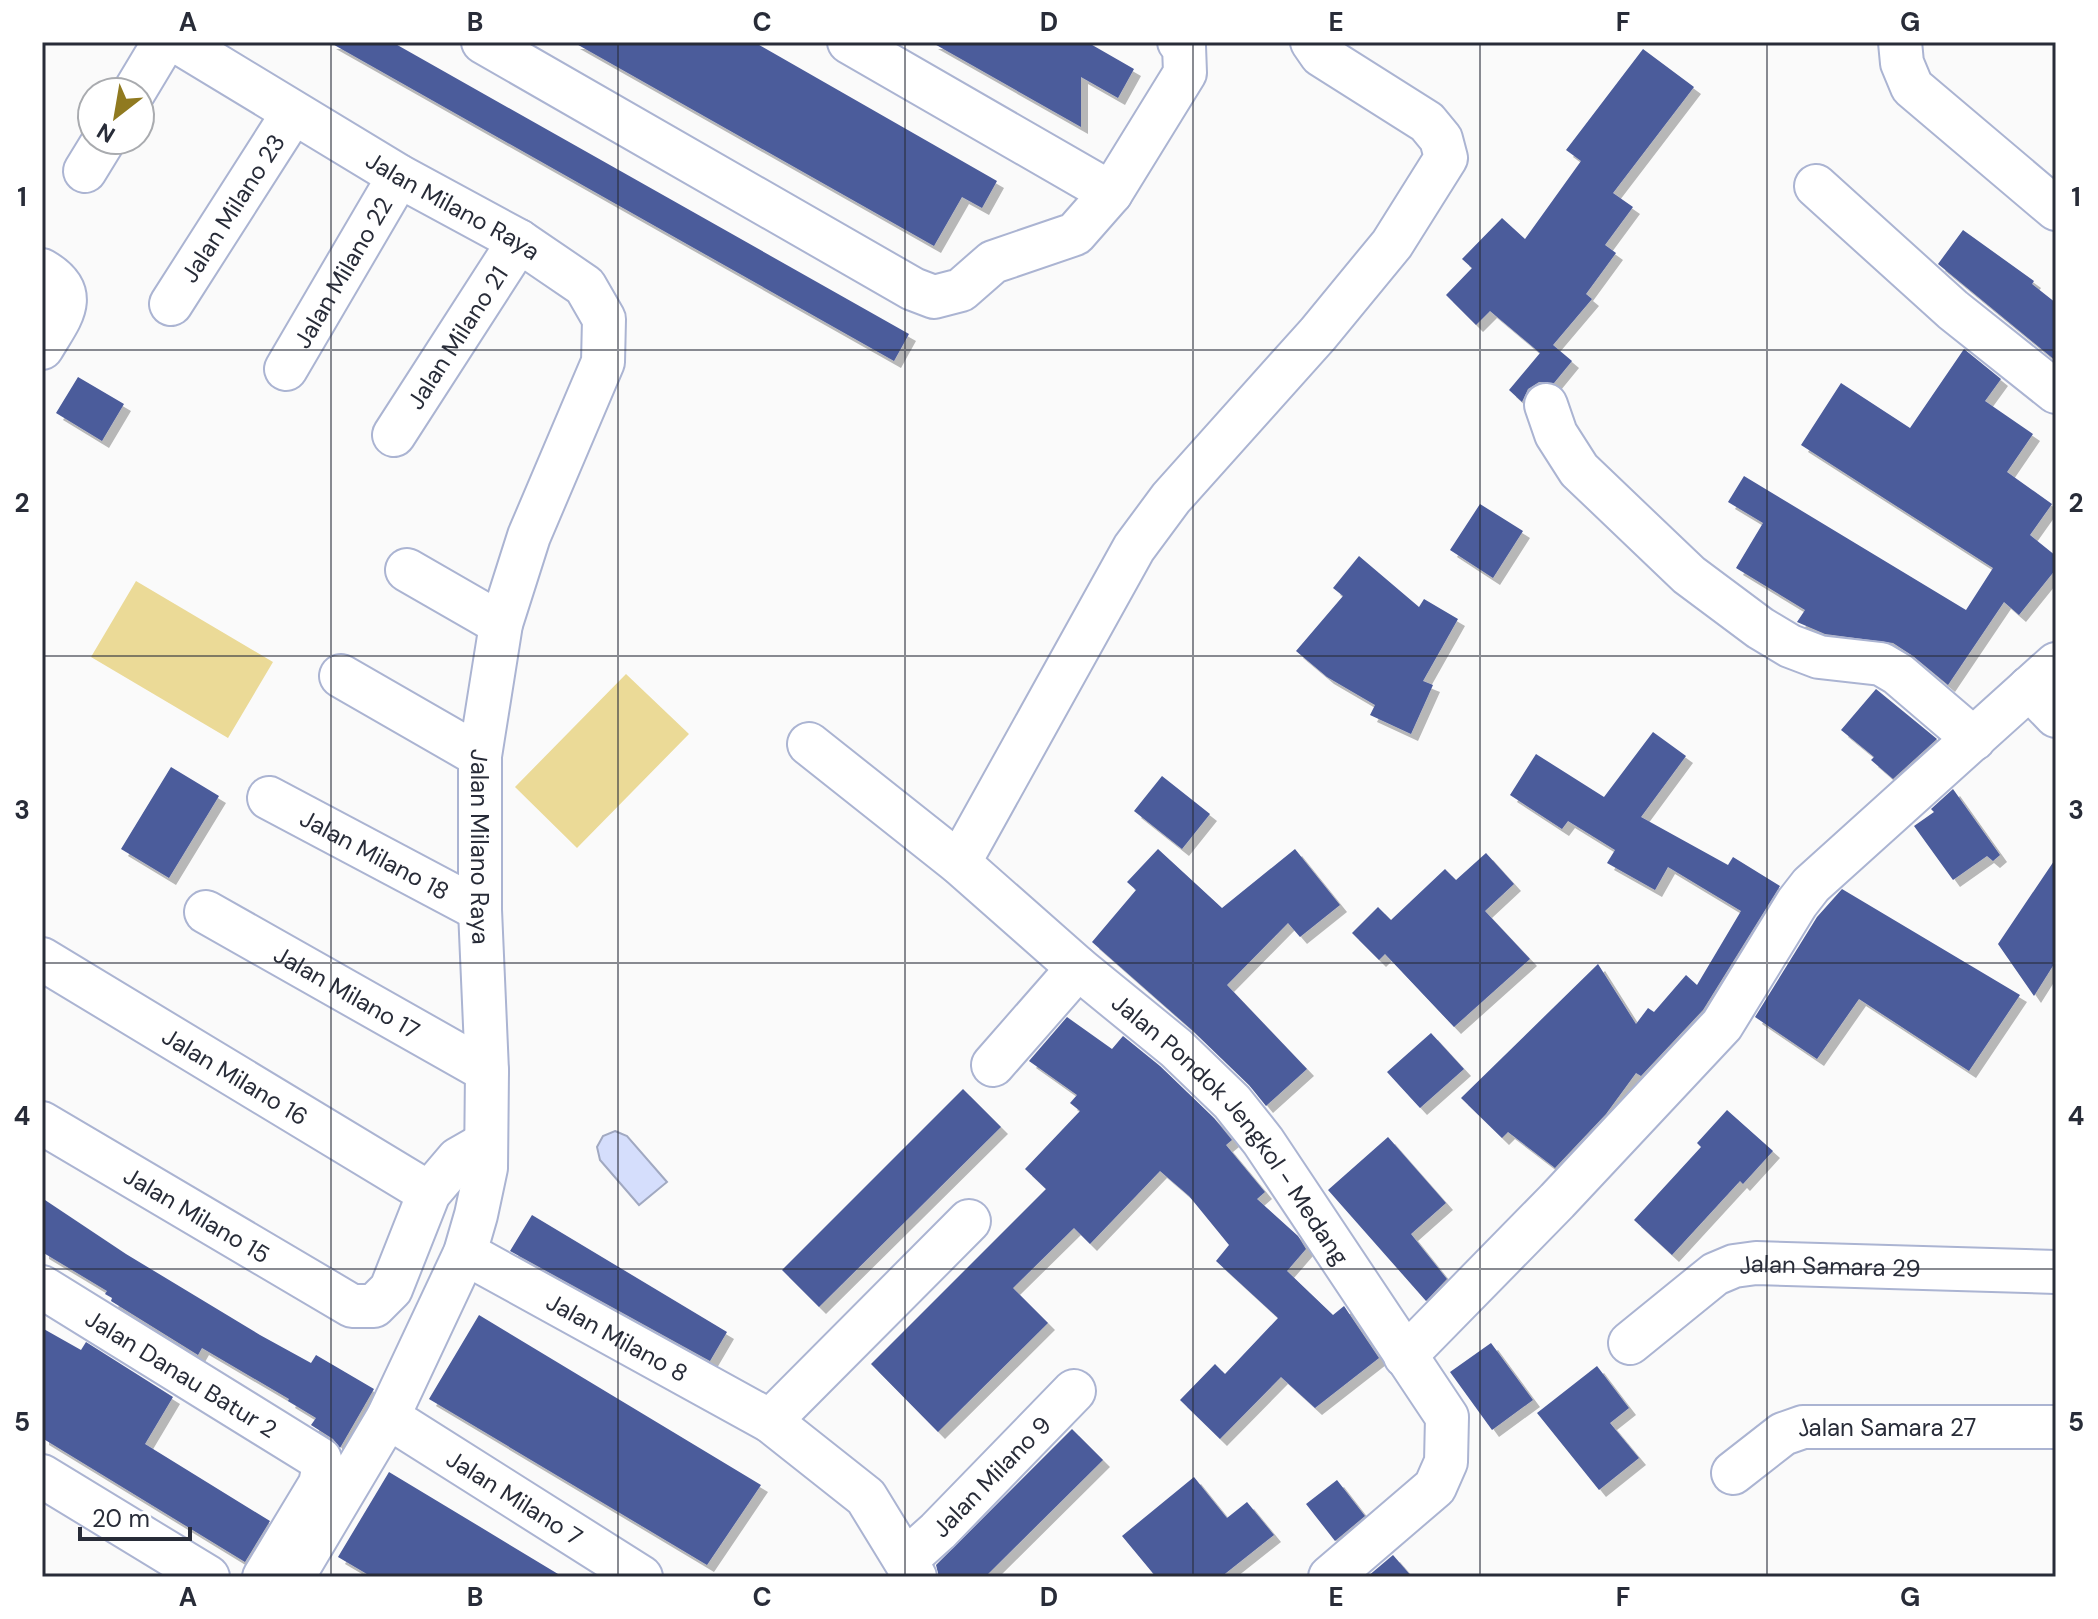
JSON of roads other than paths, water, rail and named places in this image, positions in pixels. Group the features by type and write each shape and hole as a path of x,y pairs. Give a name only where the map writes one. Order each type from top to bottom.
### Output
{"street":[{"path":"144,76 164,42"},
{"name":"Jalan Milano Raya","path":"178,42 399,176 519,241 585,286 604,319 603,362 529,536 501,624 480,756 480,910 487,1071 486,1168 465,1253 388,1417 293,1577"},
{"path":"483,42 913,289 934,297 961,290 993,262 1075,234 1111,193 1185,73 1184,46 1179,42"},
{"path":"849,42 1111,193"},
{"path":"959,863 1134,548 1171,498 1318,334 1392,244 1446,158 1441,139 1427,122 1321,55 1312,42"},
{"path":"1900,42 1902,63 1912,87 2056,209"},
{"name":"Jalan Milano 23","path":"171,304 293,113"},
{"name":"Jalan Milano 22","path":"286,369 399,176"},
{"path":"1816,186 1953,310 2056,392"},
{"name":"Jalan Milano 21","path":"394,435 519,241"},
{"path":"42,348 65,308 66,296 50,275"},
{"path":"1546,405 1556,434 1579,470 1689,575 1760,628 1790,646 1819,657 1881,664 1898,674 1974,739"},
{"path":"407,570 501,624"},
{"path":"341,676 480,756"},
{"path":"1405,1356 1557,1201 1722,1025 1811,885 1974,739 2047,689"},
{"name":"Jalan Pondok Jengkol - Medang","path":"809,744 959,863 1078,968 1176,1048 1232,1102 1263,1141 1447,1417 1446,1462 1435,1487 1330,1577"},
{"name":"Jalan Milano 18","path":"269,798 480,910"},
{"name":"Jalan Milano 17","path":"206,912 487,1071"},
{"name":"Jalan Milano 16","path":"42,959 429,1193"},
{"path":"993,1065 1078,968"},
{"name":"Jalan Milano 15","path":"42,1123 352,1306 374,1306 391,1289 429,1193"},
{"path":"429,1193 458,1159 486,1143"},
{"path":"770,1421 969,1221"},
{"name":"Jalan Milano 8","path":"465,1253 770,1421 866,1497 911,1568"},
{"name":"Jalan Samara 29","path":"1630,1343 1715,1274 1734,1266 1756,1263 2056,1272"},
{"name":"Jalan Danau Batur 2","path":"42,1287 320,1459 323,1470 320,1484 264,1577"},
{"name":"Jalan Milano 9","path":"911,1568 938,1531 1074,1391"},
{"name":"Jalan Milano 7","path":"388,1417 641,1577"},
{"name":"Jalan Samara 27","path":"1733,1473 1783,1434 1803,1427 2056,1427"},
{"path":"42,1476 208,1577"}],"water":[{"path":"615,1131 627,1136 667,1182 639,1205 600,1160 597,1147 603,1136"}]}
